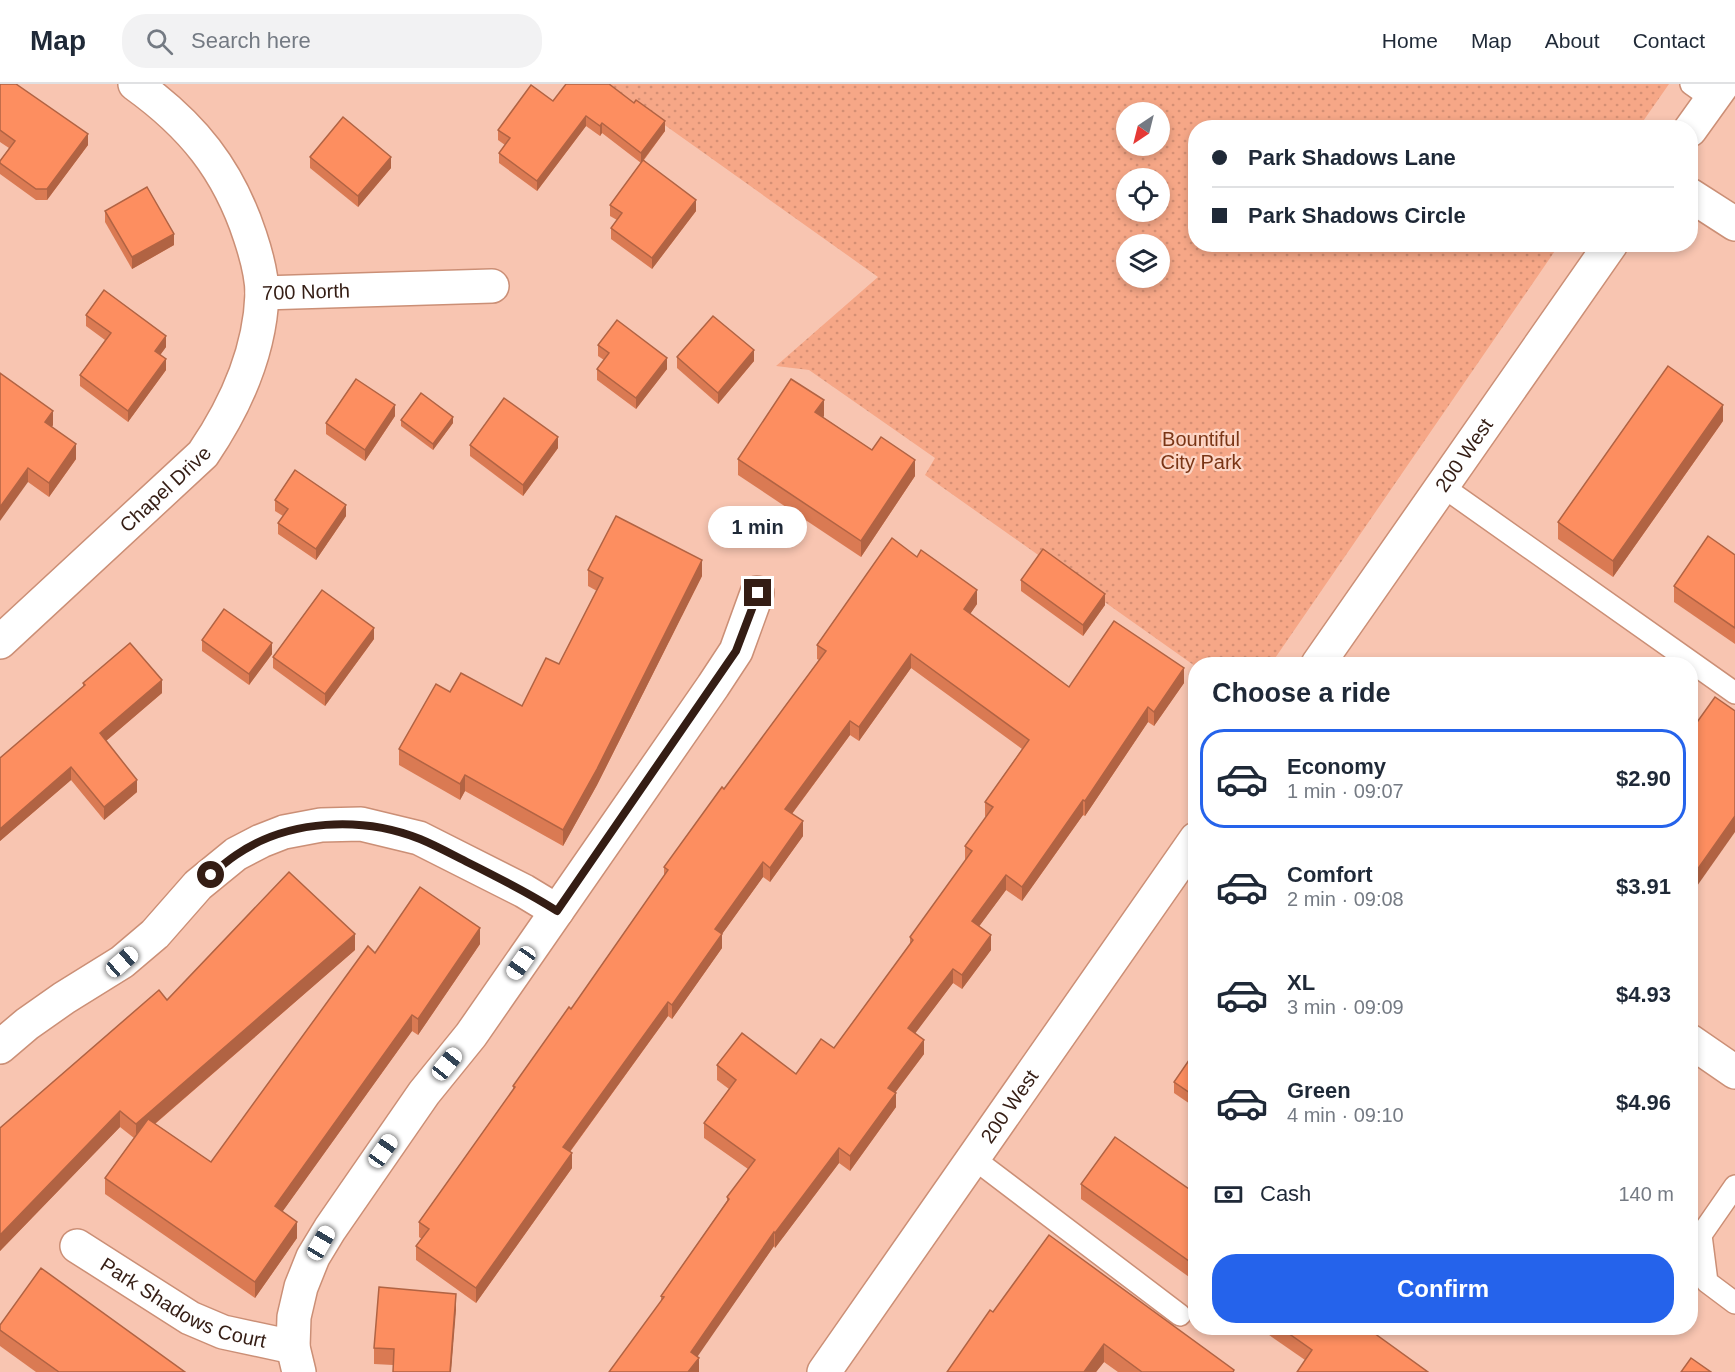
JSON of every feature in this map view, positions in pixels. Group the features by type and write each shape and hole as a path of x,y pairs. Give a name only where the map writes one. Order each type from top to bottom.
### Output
{"street":[{"name":"700 North","path":"135,84 187,127 216,162 245,220 256,255 262,292 492,286"},
{"path":"1695,120 1709,89"},
{"path":"1698,200 1735,224"},
{"name":"200 West","path":"1323,657 1605,252"},
{"name":"Chapel Drive","path":"0,642 203,454 238,394 258,329 262,292"},
{"path":"296,1360 294,1317 301,1287 313,1257 424,1093 471,1035 736,651 758,593"},
{"path":"0,1047 27,1024 64,998 122,962 155,934 198,885 236,854 284,832 321,825 361,824 419,838 524,891 557,911"},
{"name":"200 West","path":"824,1372 1188,850"},
{"path":"1698,1047 1735,1072"},
{"name":"Park Shadows Court","path":"77,1246 161,1301 190,1317 296,1360"}],"lane":[{"path":"1442,486 1684,657"},
{"path":"1698,667 1735,693"},
{"path":"973,1158 1180,1315"},
{"path":"1735,1186 1701,1235 1707,1282 1735,1303"}],"green space":[{"name":"Bountiful City Park","path":"607,84 1669,84 1644,120 1188,120 1188,252 1554,252 1276,657 1188,657 1188,661 925,475 935,458 809,370 776,366 878,277"}],"building":[{"path":"0,84 16,84 88,134 47,189 36,189 0,163 15,141 0,130"},
{"path":"566,84 609,84 634,103 636,100 665,121 641,153 602,123 600,126 586,116 537,181 499,153 510,138 498,130 531,85 553,101"},
{"path":"343,117 391,157 358,196 310,157"},
{"path":"643,160 696,200 652,258 611,228 622,213 610,205"},
{"path":"147,187 174,234 132,257 105,211"},
{"path":"104,290 166,336 155,351 166,359 128,411 80,375 111,333 86,315"},
{"path":"713,316 754,350 718,393 677,357"},
{"path":"617,320 667,358 636,398 597,369 609,353 598,345"},
{"path":"1668,366 1723,405 1613,561 1558,522"},
{"path":"0,373 53,411 45,422 76,444 49,483 28,468 0,507"},
{"path":"356,379 395,405 365,450 326,423"},
{"path":"791,379 824,400 815,412 872,450 881,437 915,460 861,541 738,459"},
{"path":"421,393 453,417 433,444 401,420"},
{"path":"504,398 558,437 523,485 470,445"},
{"path":"295,470 346,505 316,549 278,523 288,509 275,500"},
{"path":"616,516 702,560 597,769 563,830 465,775 460,784 399,749 436,684 450,692 461,673 522,706 546,658 559,664 603,578 588,570"},
{"path":"1708,536 1735,555 1735,628 1674,586"},
{"path":"892,538 917,557 921,550 977,590 964,609 1069,687 1114,621 1184,668 1154,712 1148,707 1085,801 1083,800 1022,887 1006,875 972,921 991,935 962,975 953,969 908,1028 924,1040 888,1088 896,1093 850,1156 839,1148 774,1232 691,1352 699,1358 688,1372 609,1372 664,1297 661,1296 729,1199 727,1197 755,1160 704,1123 736,1080 717,1065 742,1033 796,1074 821,1039 834,1048 913,940 910,937 972,851 965,846 993,807 985,802 1029,740 911,654 859,727 850,721 785,809 803,821 770,868 763,862 715,929 722,934 672,1005 668,1002 563,1147 572,1153 476,1288 416,1246 429,1229 419,1222 668,870 664,867 826,651 817,645"},
{"path":"1043,549 1105,594 1083,625 1021,580"},
{"path":"322,590 374,628 325,694 273,657"},
{"path":"224,609 272,643 249,674 202,640"},
{"path":"130,643 162,680 100,733 137,780 104,807 71,767 0,829 0,758"},
{"path":"1715,697 1735,711 1735,816 1698,869 1698,721"},
{"path":"289,872 355,934 136,1124 120,1111 0,1235 0,1128 159,990 167,1000"},
{"path":"420,887 480,928 418,1019 412,1015 275,1206 297,1222 255,1282 105,1178 148,1119 211,1162 368,946 375,953"},
{"path":"1188,1062 1188,1092 1174,1082"},
{"path":"1115,1137 1188,1188 1188,1260 1081,1184"},
{"path":"1049,1235 1234,1370 1233,1372 1142,1372 1104,1344 1084,1372 947,1372 990,1310 993,1312"},
{"path":"41,1268 185,1372 59,1372 0,1330 0,1325"},
{"path":"379,1287 456,1294 450,1372 393,1372 394,1349 374,1348"},
{"path":"1291,1335 1377,1335 1428,1372 1297,1372 1312,1350"},
{"path":"1691,1358 1711,1372 1681,1372"}],"route":[{"path":"211,875 236,854 284,832 321,825 361,824 419,838 524,891 557,911 736,651 758,593"}]}
